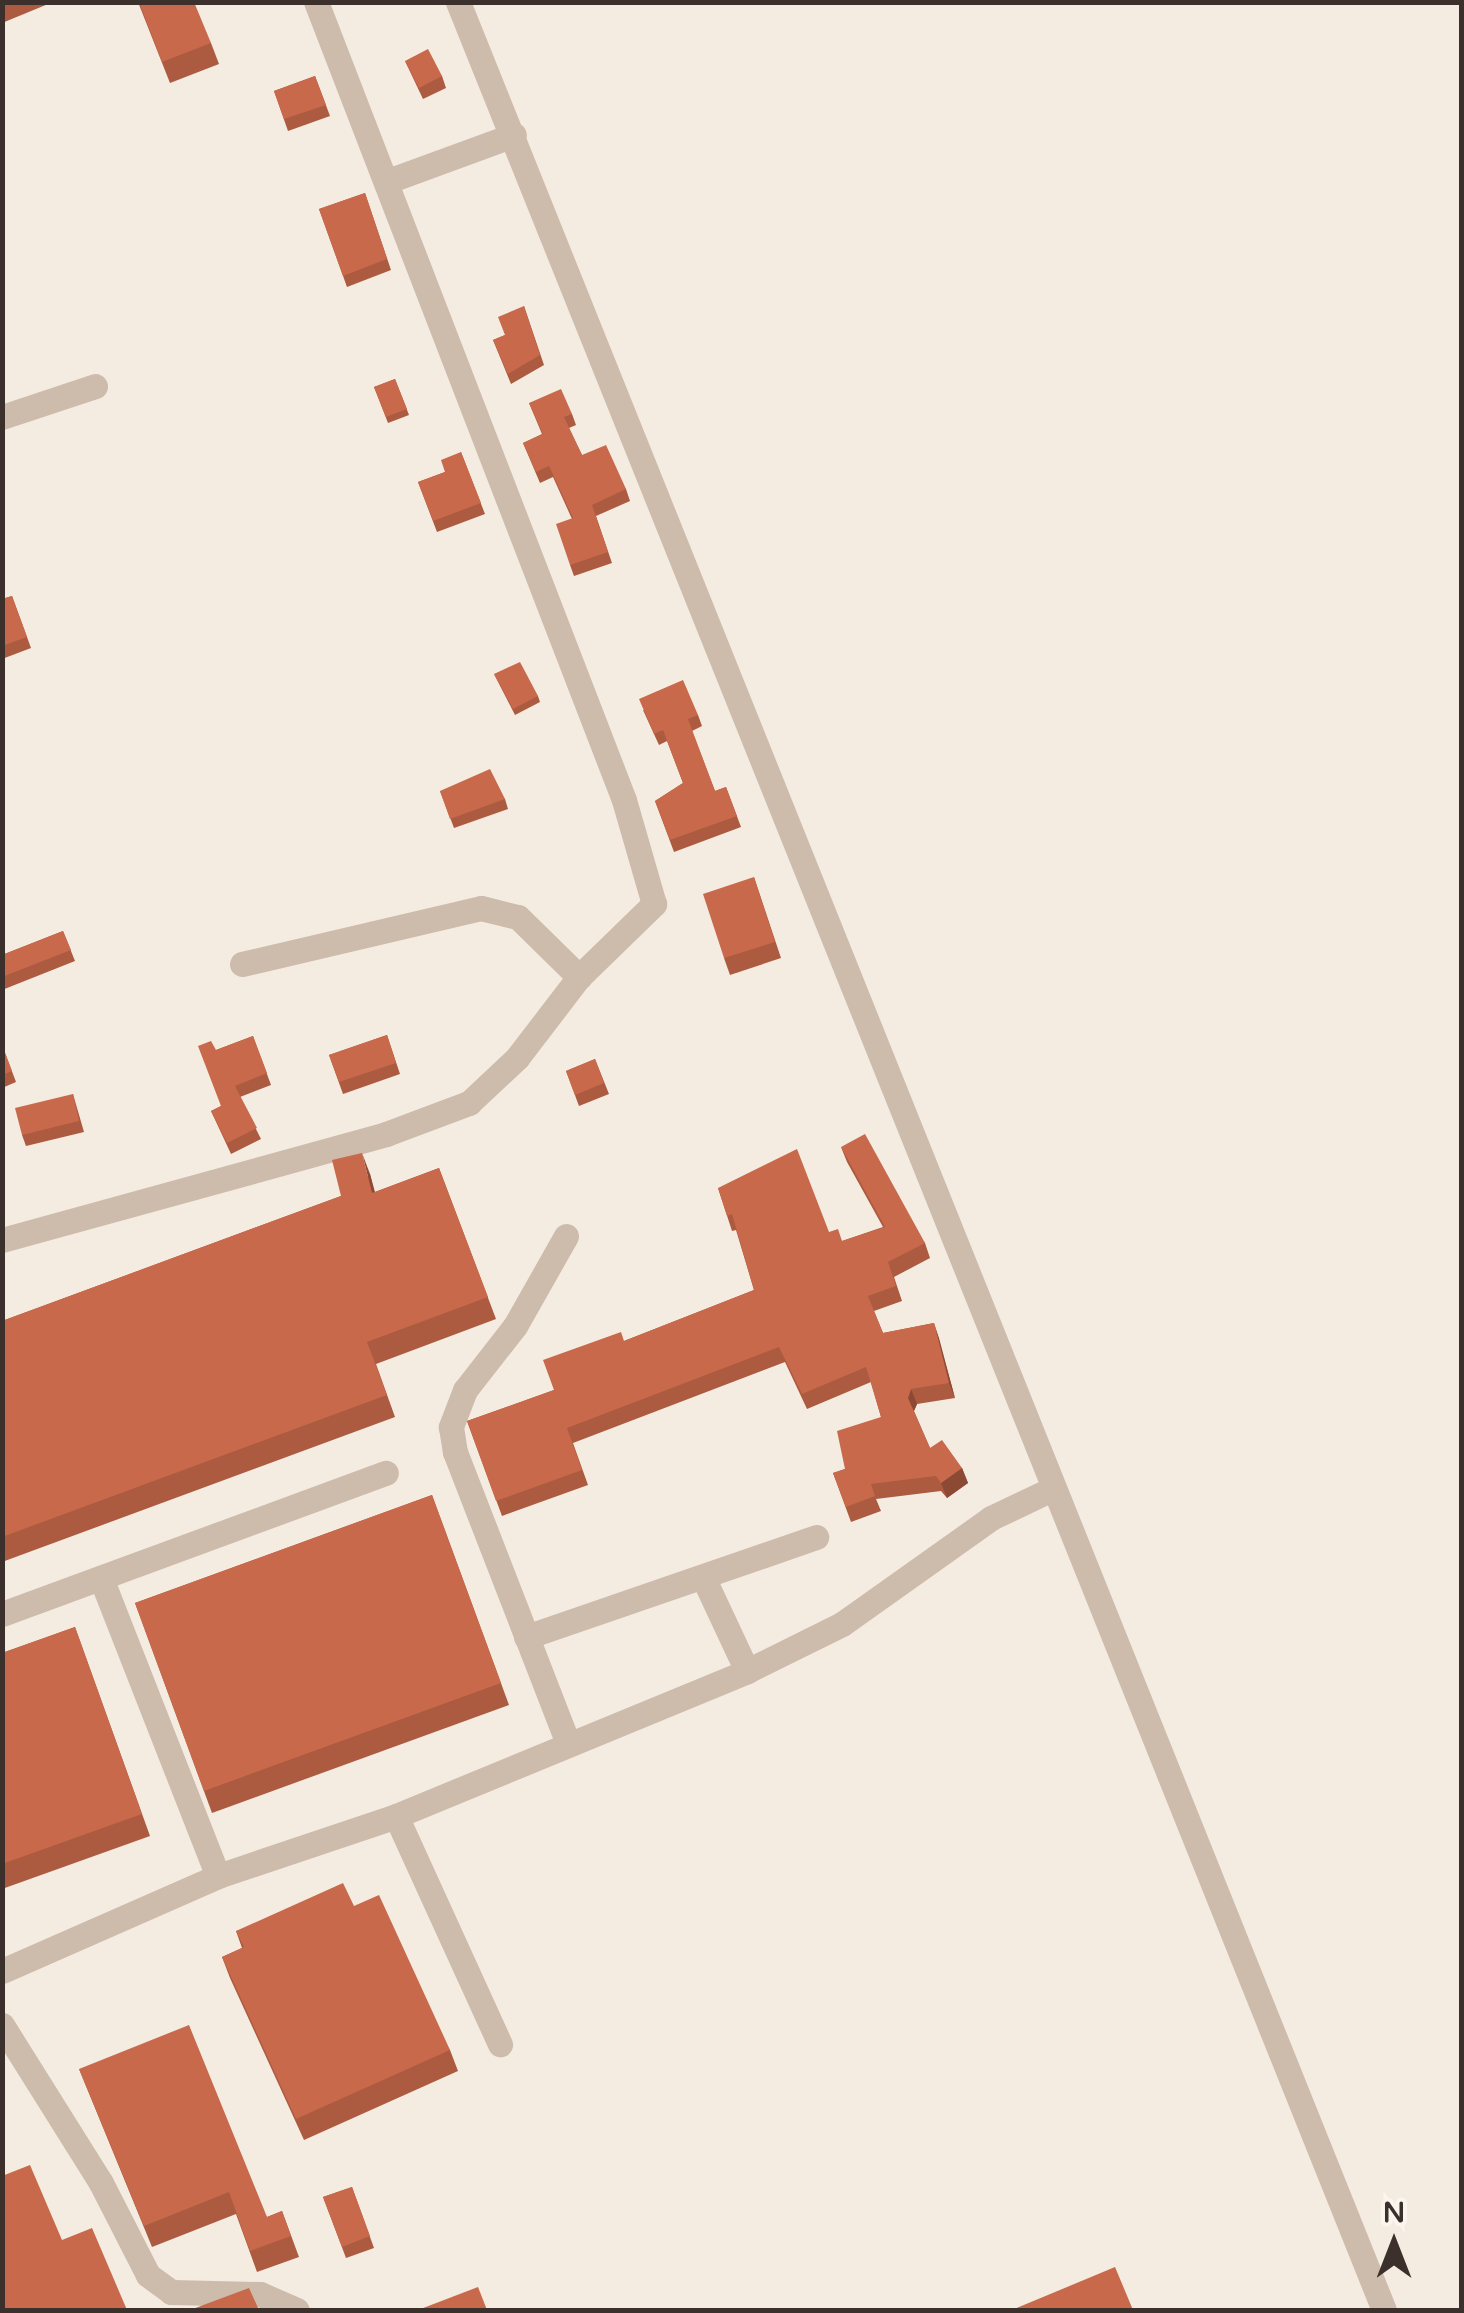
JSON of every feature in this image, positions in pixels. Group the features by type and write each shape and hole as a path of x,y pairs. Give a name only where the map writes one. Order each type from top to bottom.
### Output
{"street":[{"path":"2,1240 437,1118 493,1084 578,978 650,914 651,880 388,182 316,2"},
{"path":"458,2 1384,2310"},
{"path":"388,182 514,136"},
{"path":"2,417 95,386"},
{"path":"242,964 481,908 518,917 578,978"},
{"path":"566,1236 515,1326 465,1390 451,1427 455,1452 568,1743"},
{"path":"2,1614 386,1473"},
{"path":"2,1972 218,1876 396,1816 747,1671 842,1624 991,1518 1052,1489"},
{"path":"526,1637 816,1537"},
{"path":"703,1577 747,1671"},
{"path":"101,1578 218,1876"},
{"path":"396,1816 500,2044"},
{"path":"2,2025 101,2183 148,2276 171,2292 260,2294 297,2310"}],"building":[{"path":"139,2 194,2 211,43 162,62"},
{"path":"428,49 442,76 419,88 405,61"},
{"path":"315,76 326,105 284,119 274,91"},
{"path":"365,193 387,259 343,276 319,209"},
{"path":"524,306 540,355 508,374 493,340 505,335 498,317"},
{"path":"395,379 407,409 386,417 374,387"},
{"path":"561,389 572,414 564,417 582,455 606,445 626,489 592,505 608,552 570,565 556,524 573,518 549,466 536,472 523,443 543,434 529,403"},
{"path":"461,452 481,503 433,521 418,482 445,472 441,460"},
{"path":"12,596 27,637 2,646 2,599"},
{"path":"520,662 538,696 513,709 494,674"},
{"path":"683,680 698,715 688,719 715,791 726,787 737,816 670,840 655,801 683,783 663,730 654,734 639,699"},
{"path":"490,769 505,799 450,819 440,791"},
{"path":"754,877 775,942 724,958 703,894"},
{"path":"63,931 71,950 2,977 2,955"},
{"path":"387,1035 396,1063 339,1082 329,1055"},
{"path":"253,1036 267,1073 235,1086 257,1128 227,1143 211,1111 221,1106 198,1046 211,1041 216,1050"},
{"path":"2,1045 12,1071 2,1075"},
{"path":"595,1059 604,1083 575,1095 566,1071"},
{"path":"73,1094 79,1121 22,1135 15,1108"},
{"path":"865,1134 925,1243 888,1262 896,1286 868,1296 883,1333 934,1323 949,1383 911,1389 908,1398 930,1448 942,1440 962,1468 941,1483 936,1476 871,1484 875,1496 846,1507 833,1473 845,1469 837,1431 881,1417 866,1367 802,1394 779,1347 567,1428 582,1470 496,1501 467,1421 554,1390 543,1360 621,1332 624,1341 754,1290 732,1214 727,1216 718,1188 797,1149 829,1232 838,1229 842,1241 885,1227 841,1147"},
{"path":"362,1153 372,1193 439,1168 488,1297 367,1342 387,1395 2,1537 2,1321 341,1196 332,1160"},
{"path":"432,1495 501,1683 204,1791 135,1603"},
{"path":"75,1627 142,1814 2,1864 2,1653"},
{"path":"343,1883 354,1906 379,1895 450,2050 296,2119 222,1957 244,1947 236,1931"},
{"path":"189,2025 267,2217 282,2211 291,2236 250,2251 229,2192 144,2226 79,2069"},
{"path":"30,2165 62,2240 92,2228 127,2310 2,2310 2,2176"},
{"path":"352,2187 370,2236 342,2247 323,2197"},
{"path":"1115,2267 1133,2310 1012,2310"},
{"path":"478,2287 487,2310 418,2310"},
{"path":"249,2288 259,2310 190,2310"}]}
